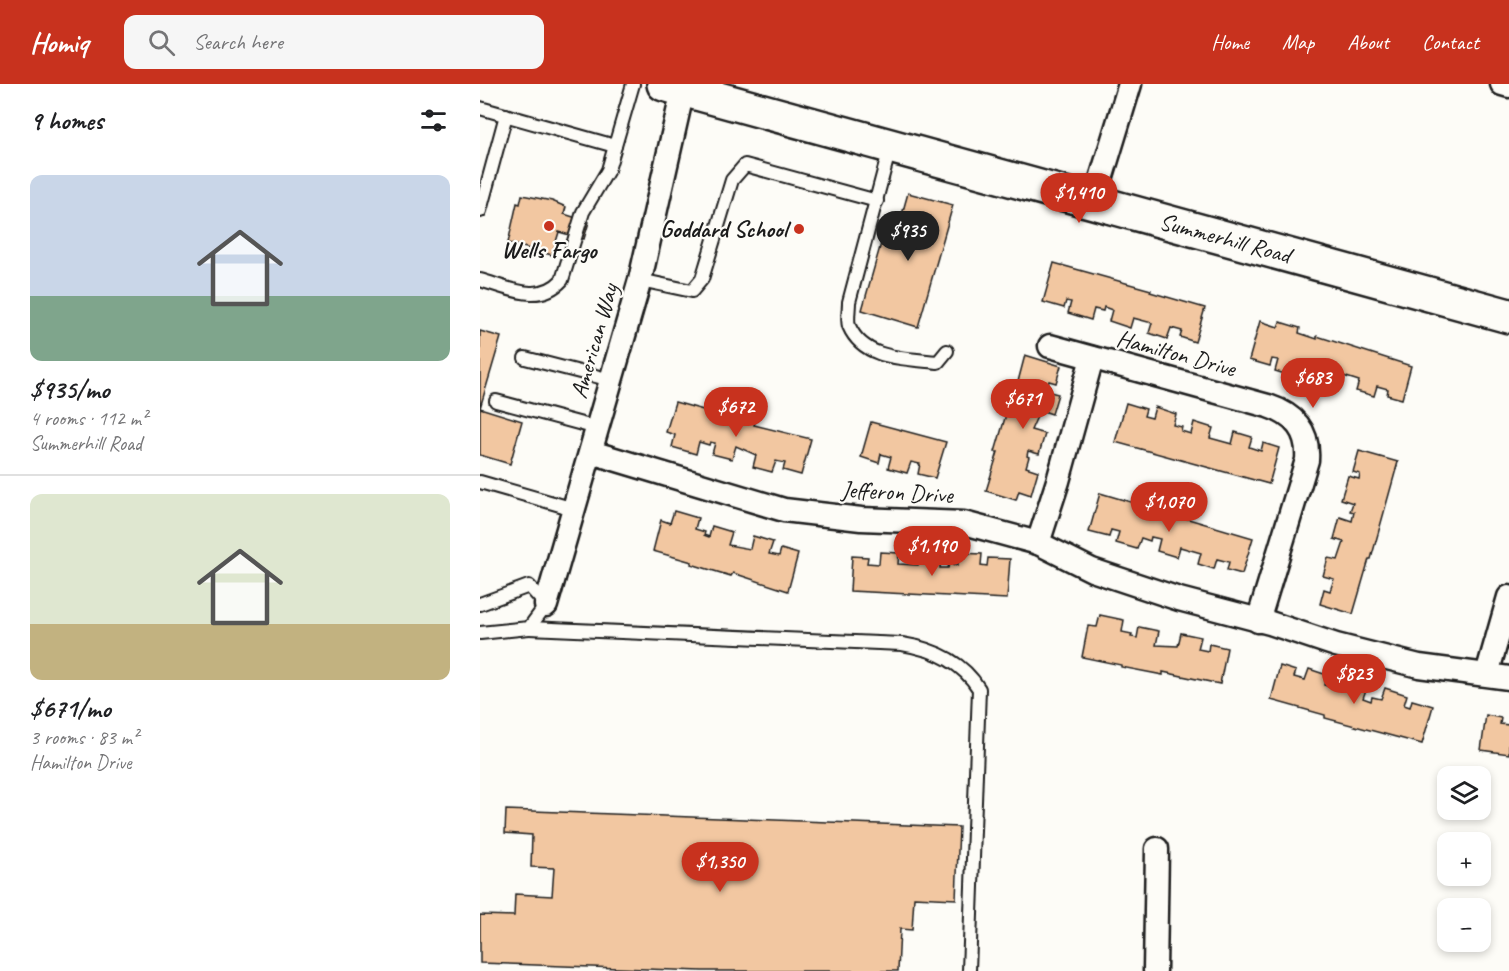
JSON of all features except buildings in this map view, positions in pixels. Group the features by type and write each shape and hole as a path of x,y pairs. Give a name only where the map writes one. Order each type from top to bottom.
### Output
{"main road":[{"name":"Summerhill Road","path":"673,87 1509,316"}],"street":[{"path":"1094,202 1130,84"},
{"path":"1502,84 1509,86"},
{"name":"American Way","path":"546,605 640,280 673,87"},
{"path":"1050,346 1092,357"},
{"name":"Hamilton Drive","path":"1038,543 1058,481 1092,357 1285,412 1296,420 1304,432 1308,446 1307,460 1258,621"},
{"name":"Jefferon Drive","path":"591,452 784,510 861,519 964,523 1038,543 1092,570 1336,645 1419,666 1498,676"},
{"path":"1498,676 1509,597"},
{"path":"1155,971 1157,849"}],"lane":[{"path":"480,280 536,295 554,289 562,280 583,212 608,170 633,84"},
{"path":"480,108 615,146"},
{"path":"480,212 506,115"},
{"path":"891,147 849,302 849,325 860,342 877,354 938,362 947,351"},
{"path":"640,280 692,291 702,279 732,180 745,165 877,201"},
{"path":"525,358 611,380"},
{"path":"496,400 597,428"},
{"path":"480,482 574,509"},
{"path":"480,604 529,586 546,605 529,628"},
{"path":"480,633 529,628 902,644 926,647 948,659 970,675 979,689 969,971"}],"place":[{"name":"Wells Fargo","path":"549,226"},
{"name":"Goddard School","path":"799,229"}]}
